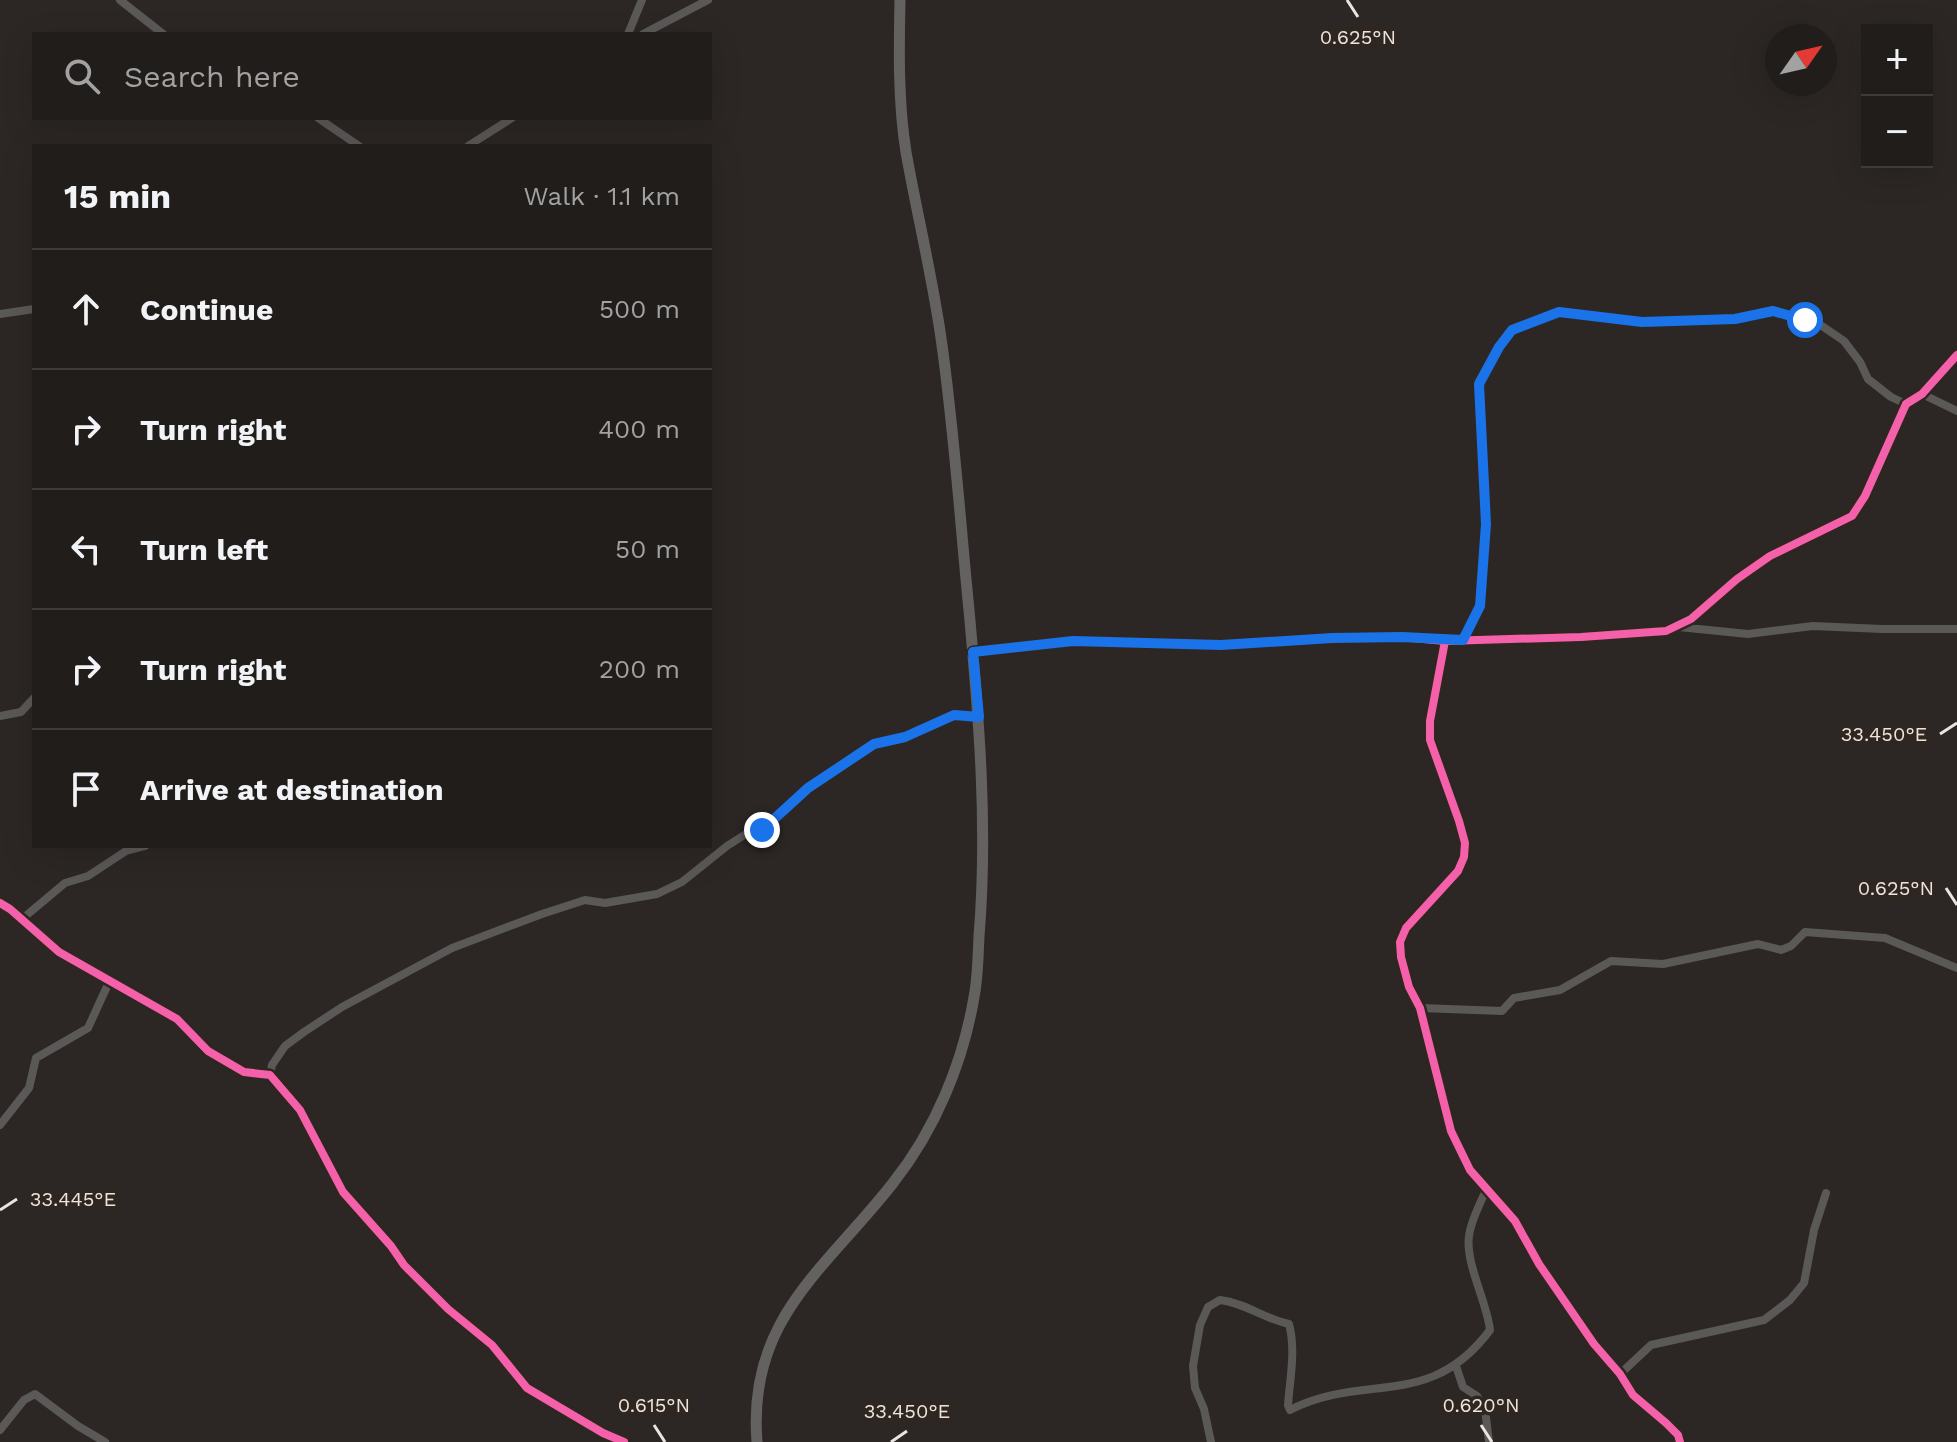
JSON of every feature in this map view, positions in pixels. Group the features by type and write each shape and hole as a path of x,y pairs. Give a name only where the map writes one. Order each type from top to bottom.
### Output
{"main road":[{"path":"757,1442 756,1406 760,1375 767,1348 781,1319 910,1159 938,1111 956,1069 974,996 984,843 979,717 941,340 903,124 900,0"}],"street":[{"path":"120,0 160,32"},
{"path":"629,32 642,0"},
{"path":"647,32 708,0"},
{"path":"321,120 356,144"},
{"path":"471,144 509,120"},
{"path":"0,314 32,309"},
{"path":"1463,640 1480,606 1486,524 1479,384 1512,330 1559,312 1642,322 1735,319 1773,311 1822,326 1833,333 1844,341 1876,387 1906,404"},
{"path":"973,652 1073,641 1221,645 1332,638 1402,637 1445,641 1666,631 1678,627 1770,556 1852,516 1865,496 1906,404 1922,394 1957,355"},
{"path":"1922,394 1957,411"},
{"path":"1678,627 1748,634 1813,626 1957,629"},
{"path":"1445,641 1430,721 1430,740 1459,821 1465,843 1464,857 1458,871 1406,928 1400,942 1409,987 1420,1008 1451,1131 1470,1170 1515,1221 1539,1264 1594,1344 1620,1374 1633,1395 1666,1423 1678,1435 1680,1442"},
{"path":"0,716 21,712 32,700"},
{"path":"270,1075 272,1065 285,1046 304,1032 356,999 452,948 585,900 605,903 657,894 682,882 749,832 762,830 808,788 874,744 905,737 954,715 979,717"},
{"path":"22,919 65,883 88,876 126,851 137,848"},
{"path":"0,903 59,952 177,1019 208,1051 244,1072 270,1075 300,1110 343,1192 404,1265 448,1309 492,1345 527,1388 624,1442"},
{"path":"1420,1008 1502,1011 1514,998 1560,990 1611,961 1663,964 1758,944 1781,950 1791,946 1805,932 1885,938 1957,968"},
{"path":"0,1125 29,1088 36,1058 88,1028 109,982"},
{"path":"1211,1442 1204,1409 1195,1388 1193,1366 1200,1325 1208,1307 1220,1300 1231,1301 1272,1320 1289,1324 1292,1336 1290,1410 1326,1397 1419,1383 1456,1366 1490,1330 1468,1238 1487,1188"},
{"path":"1620,1374 1651,1345 1764,1320 1790,1300 1804,1283 1814,1230 1826,1193"},
{"path":"1456,1366 1463,1387 1477,1396 1485,1409 1489,1442"},
{"path":"0,1430 24,1400 35,1394 105,1442"}],"cycle path":[{"path":"973,652 1073,641 1221,645 1332,638 1402,637 1445,641 1666,631 1691,619 1737,579 1770,556 1852,516 1865,496 1906,404 1922,394 1957,355"},
{"path":"1445,641 1430,721 1430,740 1459,821 1465,843 1464,857 1458,871 1406,928 1400,942 1409,987 1420,1008 1451,1131 1470,1170 1515,1221 1539,1264 1594,1344 1620,1374 1633,1395 1666,1423 1678,1435 1680,1442"},
{"path":"0,903 59,952 177,1019 208,1051 244,1072 270,1075 300,1110 343,1192 404,1265 448,1309 492,1345 527,1388 624,1442"}],"route":[{"path":"762,830 808,788 874,744 905,737 954,715 979,717 973,652 1073,641 1221,645 1332,638 1463,640 1480,606 1486,524 1479,384 1512,330 1559,312 1642,322 1735,319 1773,311 1805,320"}]}
